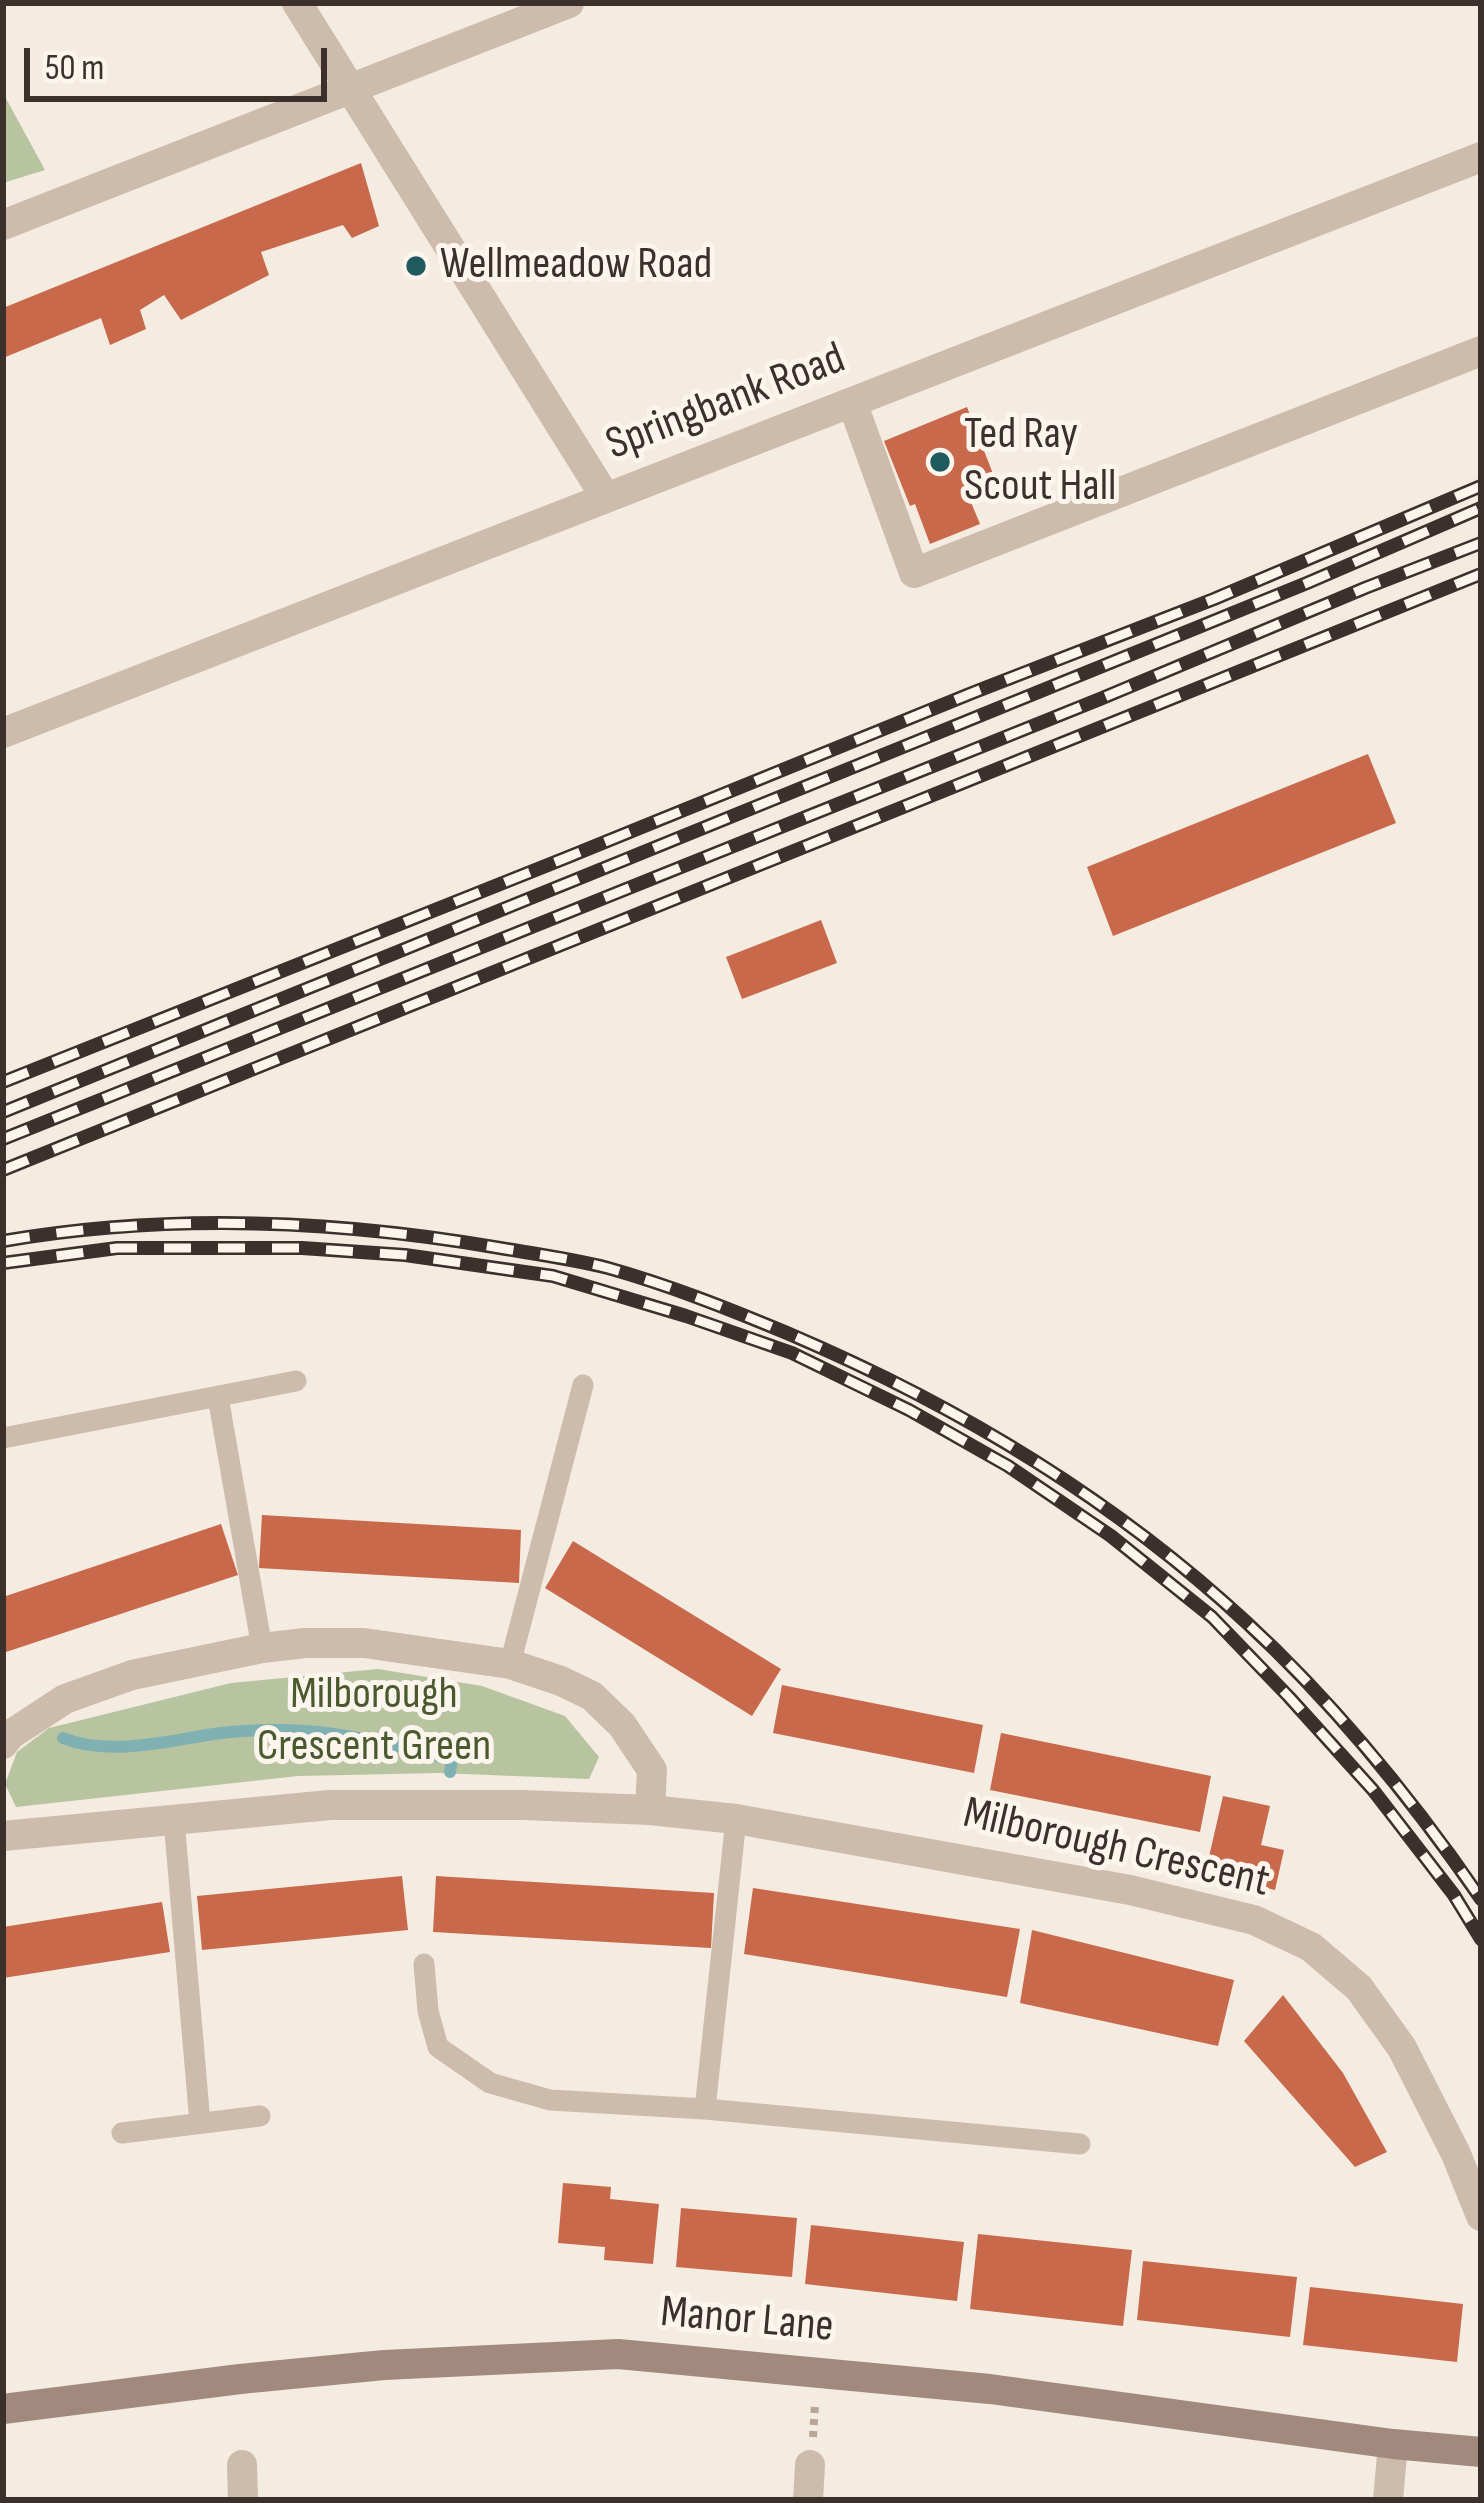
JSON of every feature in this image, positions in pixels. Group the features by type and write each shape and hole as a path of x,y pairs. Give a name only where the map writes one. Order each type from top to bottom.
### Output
{"street":[{"path":"297,3 606,498"},
{"path":"3,225 569,3"},
{"name":"Springbank Road","path":"3,733 1481,157"},
{"path":"851,402 914,574 1481,351"},
{"path":"3,1744 65,1699 132,1675 262,1648 364,1643 510,1664 592,1696 622,1725 652,1771 650,1810"},
{"name":"Milborough Crescent","path":"3,1837 330,1805 650,1810 736,1820 1130,1890 1254,1920 1311,1947 1359,1988 1402,2048 1456,2154 1481,2216"},
{"name":"Manor Lane","path":"3,2409 385,2365 618,2354 990,2389 1481,2452"},
{"path":"1388,2500 1393,2444"},
{"path":"242,2465 243,2500"},
{"path":"808,2500 810,2465"}],"lane":[{"path":"3,1438 296,1381"},
{"path":"510,1664 583,1385"},
{"path":"218,1397 262,1648"},
{"path":"175,1820 200,2123"},
{"path":"705,2109 736,1820"},
{"path":"424,1964 428,2011 438,2047 490,2083 550,2100 705,2109 1080,2144"},
{"path":"122,2133 260,2116"}],"path":[{"path":"810,2465 816,2372"}],"green space":[{"path":"3,93 45,170 3,183"},
{"name":"Milborough Crescent Green","path":"378,1669 482,1686 565,1716 599,1757 589,1779 439,1773 298,1776 16,1807 5,1784 17,1752 49,1728 231,1683"}],"building":[{"path":"361,163 379,226 352,238 343,225 261,252 269,275 181,320 164,295 140,310 146,329 110,345 101,318 3,358 3,308"},
{"name":"Ted Ray Scout Hall","path":"967,407 997,484 968,495 980,524 930,544 884,441"},
{"path":"1368,754 1396,823 1113,936 1087,867"},
{"path":"821,920 837,963 742,999 726,957"},
{"path":"262,1515 521,1530 519,1583 259,1568"},
{"path":"221,1524 238,1575 3,1653 3,1597"},
{"path":"573,1541 781,1669 752,1716 545,1588"},
{"path":"782,1685 983,1725 974,1773 773,1733"},
{"path":"1001,1733 1211,1776 1200,1832 990,1790"},
{"path":"1223,1796 1270,1806 1261,1845 1284,1850 1275,1890 1205,1874"},
{"path":"402,1876 408,1930 202,1950 197,1896"},
{"path":"436,1876 714,1893 711,1948 433,1932"},
{"path":"753,1888 1020,1929 1007,1997 744,1954"},
{"path":"162,1902 170,1952 3,1978 3,1927"},
{"path":"1032,1930 1234,1980 1218,2046 1020,2003"},
{"path":"1283,1995 1343,2073 1387,2152 1355,2167 1244,2041"},
{"path":"563,2183 611,2187 610,2199 659,2204 653,2264 604,2260 605,2247 558,2243"},
{"path":"681,2208 797,2218 792,2277 676,2267"},
{"path":"811,2225 964,2242 957,2301 805,2284"},
{"path":"978,2234 1132,2250 1123,2326 970,2309"},
{"path":"1143,2261 1297,2277 1290,2337 1137,2320"},
{"path":"1310,2287 1463,2304 1457,2362 1303,2345"}],"waterway":[{"path":"63,1738 120,1747 230,1732 305,1731 452,1760 450,1772"}],"railway":[{"path":"3,1082 1214,599 1481,486"},
{"path":"3,1112 1307,583 1481,508"},
{"path":"3,1139 1481,543"},
{"path":"3,1170 1481,574"},
{"path":"3,1241 126,1226 189,1224 376,1231 608,1268 787,1333 971,1423 1086,1495 1195,1577 1279,1653 1341,1719 1481,1899"},
{"path":"3,1263 117,1248 302,1248 405,1255 553,1276 792,1353 909,1410 1008,1466 1111,1536 1212,1617 1373,1790 1454,1895 1481,1939"}],"place":[{"name":"Wellmeadow Road","path":"416,266"},
{"name":"Ted Ray Scout Hall","path":"940,462"}]}
